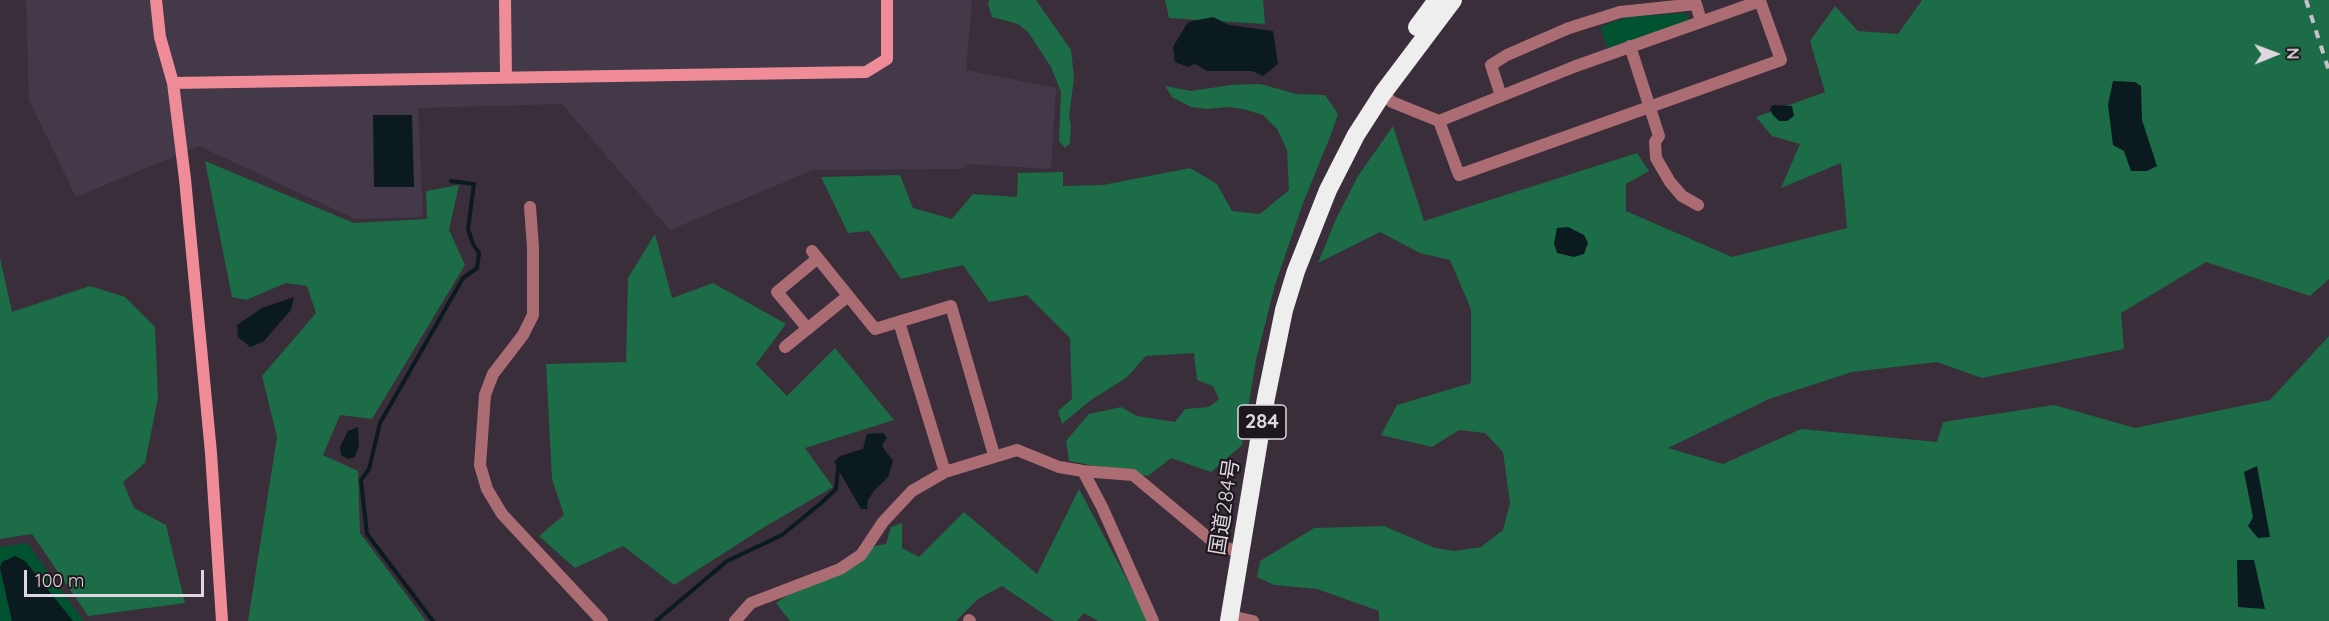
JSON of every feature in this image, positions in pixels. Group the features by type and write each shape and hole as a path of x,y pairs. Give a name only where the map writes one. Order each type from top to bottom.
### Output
{"highway":[{"name":"国道284号","path":"1313,227 1324,186 1347,132 1402,48 1437,0"},
{"name":"国道284号","path":"1229,618 1266,398 1284,310 1296,271 1328,190 1356,135 1383,93 1453,0"}],"street":[{"path":"156,0 160,38 172,83 184,179 210,441 222,621"},
{"path":"505,0 506,77"},
{"path":"172,83 866,72 887,59 887,0"},
{"path":"1383,93 1392,102 1439,121 1630,46 1760,1 1781,60 1649,105 1459,175 1439,121"},
{"path":"1501,96 1491,65 1507,55 1569,28 1620,12 1696,4 1701,21"},
{"path":"1630,46 1659,136 1655,142 1656,159 1683,196 1698,205"},
{"path":"530,207 533,247 533,315 523,335 493,374 485,395 480,465 486,489 502,514 602,621"},
{"path":"808,329 777,292 815,254 875,329 951,306 994,455"},
{"path":"785,347 848,296"},
{"path":"899,322 945,472"},
{"path":"735,621 751,603 840,569 861,555 883,522 912,491 945,472 994,455 1017,450 1059,467 1133,475 1217,545 1240,552"},
{"path":"1083,471 1102,507 1153,621"},
{"path":"1229,618 1253,621"}],"shaded area":[{"path":"26,0 972,0 966,70 1056,88 1051,169 967,164 962,169 813,170 670,230 562,104 418,108 423,217 355,219 199,146 76,197 29,100"},
{"path":"1213,17 1229,25 1273,31 1278,64 1263,76 1252,71 1207,71 1195,64 1188,67 1175,62 1173,47 1188,22"},
{"path":"2113,81 2135,82 2141,86 2142,120 2157,166 2147,171 2131,171 2124,151 2113,145 2108,105"},
{"path":"1773,105 1792,106 1794,116 1787,121 1779,121 1770,109"},
{"path":"373,115 412,115 414,187 374,187"},
{"path":"1568,227 1584,235 1588,243 1584,254 1574,257 1557,253 1554,243 1557,228"},
{"path":"294,297 291,310 263,342 250,347 238,337 237,325 262,308"},
{"path":"358,427 359,445 355,457 348,459 341,455 340,447 348,431"},
{"path":"883,433 887,437 882,446 893,461 888,477 868,500 867,509 861,509 834,462 840,456 863,449 867,434"},
{"path":"2257,466 2270,537 2258,538 2248,526 2253,517 2244,472"},
{"path":"15,556 25,561 73,621 12,621 0,568 2,562"},
{"path":"2237,560 2254,560 2265,609 2238,607"}],"green space":[{"path":"989,0 1036,0 1071,50 1074,77 1069,118 1070,143 1065,148 1059,141 1061,92 1051,67 1028,32 1018,24 992,17"},
{"path":"1165,0 1263,0 1265,24 1169,18"},
{"path":"1922,0 2329,0 2329,279 2310,296 2206,262 2121,313 2124,349 1982,378 1937,362 1852,372 1769,399 1668,448 1723,464 1801,429 1937,442 1943,422 2054,405 2135,428 2270,400 2329,336 2329,621 1379,621 1379,611 1317,589 1274,585 1257,577 1260,561 1314,528 1384,526 1435,548 1455,551 1481,547 1503,530 1510,503 1503,452 1485,433 1459,430 1432,447 1381,435 1397,405 1471,383 1471,309 1450,260 1420,253 1380,232 1318,263 1336,219 1358,176 1393,126 1424,221 1637,153 1649,171 1626,184 1626,211 1732,257 1847,228 1841,163 1781,188 1800,144 1772,136 1756,117 1825,92 1810,41 1835,6 1858,31 1898,34"},
{"path":"1686,13 1689,21 1608,50 1600,27 1626,17"},
{"path":"1260,84 1297,94 1325,95 1338,114 1303,203 1275,285 1256,360 1242,445 1211,472 1171,458 1148,476 1069,461 1066,441 1089,414 1121,407 1137,416 1175,422 1185,409 1209,407 1219,399 1213,386 1197,380 1194,353 1146,356 1126,378 1091,400 1062,424 1058,411 1072,399 1070,338 1027,295 989,302 963,265 901,279 869,231 848,233 821,177 900,175 913,208 952,219 973,194 1017,197 1018,173 1063,172 1063,186 1103,185 1190,168 1217,184 1232,211 1260,214 1289,190 1287,150 1277,129 1263,115 1243,109 1191,107 1172,97 1165,86 1191,91 1231,85"},
{"path":"205,161 354,223 427,219 426,191 459,185 449,230 465,265 372,419 340,415 323,455 358,471 360,533 426,621 248,621 277,437 262,376 316,313 307,286 286,283 246,300 232,297"},
{"path":"655,234 672,298 713,283 786,324 756,364 787,396 835,348 894,420 805,448 833,487 766,526 674,585 623,546 575,568 539,536 564,515 552,479 546,364 626,362 628,278"},
{"path":"0,258 12,312 90,286 125,297 155,327 158,398 145,463 123,482 134,508 166,525 185,603 88,616 32,534 0,539"},
{"path":"1079,489 1149,621 1098,621 1084,613 1077,621 1054,621 1002,586 978,599 956,621 790,621 776,603 799,587 874,546 886,544 891,527 902,523 902,548 919,557 964,512 1037,574"},
{"path":"27,543 84,621 0,621 0,547"}],"waterway":[{"path":"433,621 367,534 361,480 369,469 380,423 463,278 477,268 479,253 468,229 474,184 451,181"},
{"path":"656,621 727,561 782,535 820,504 836,489 838,468"}],"railway":[{"path":"2306,0 2329,71"}]}
